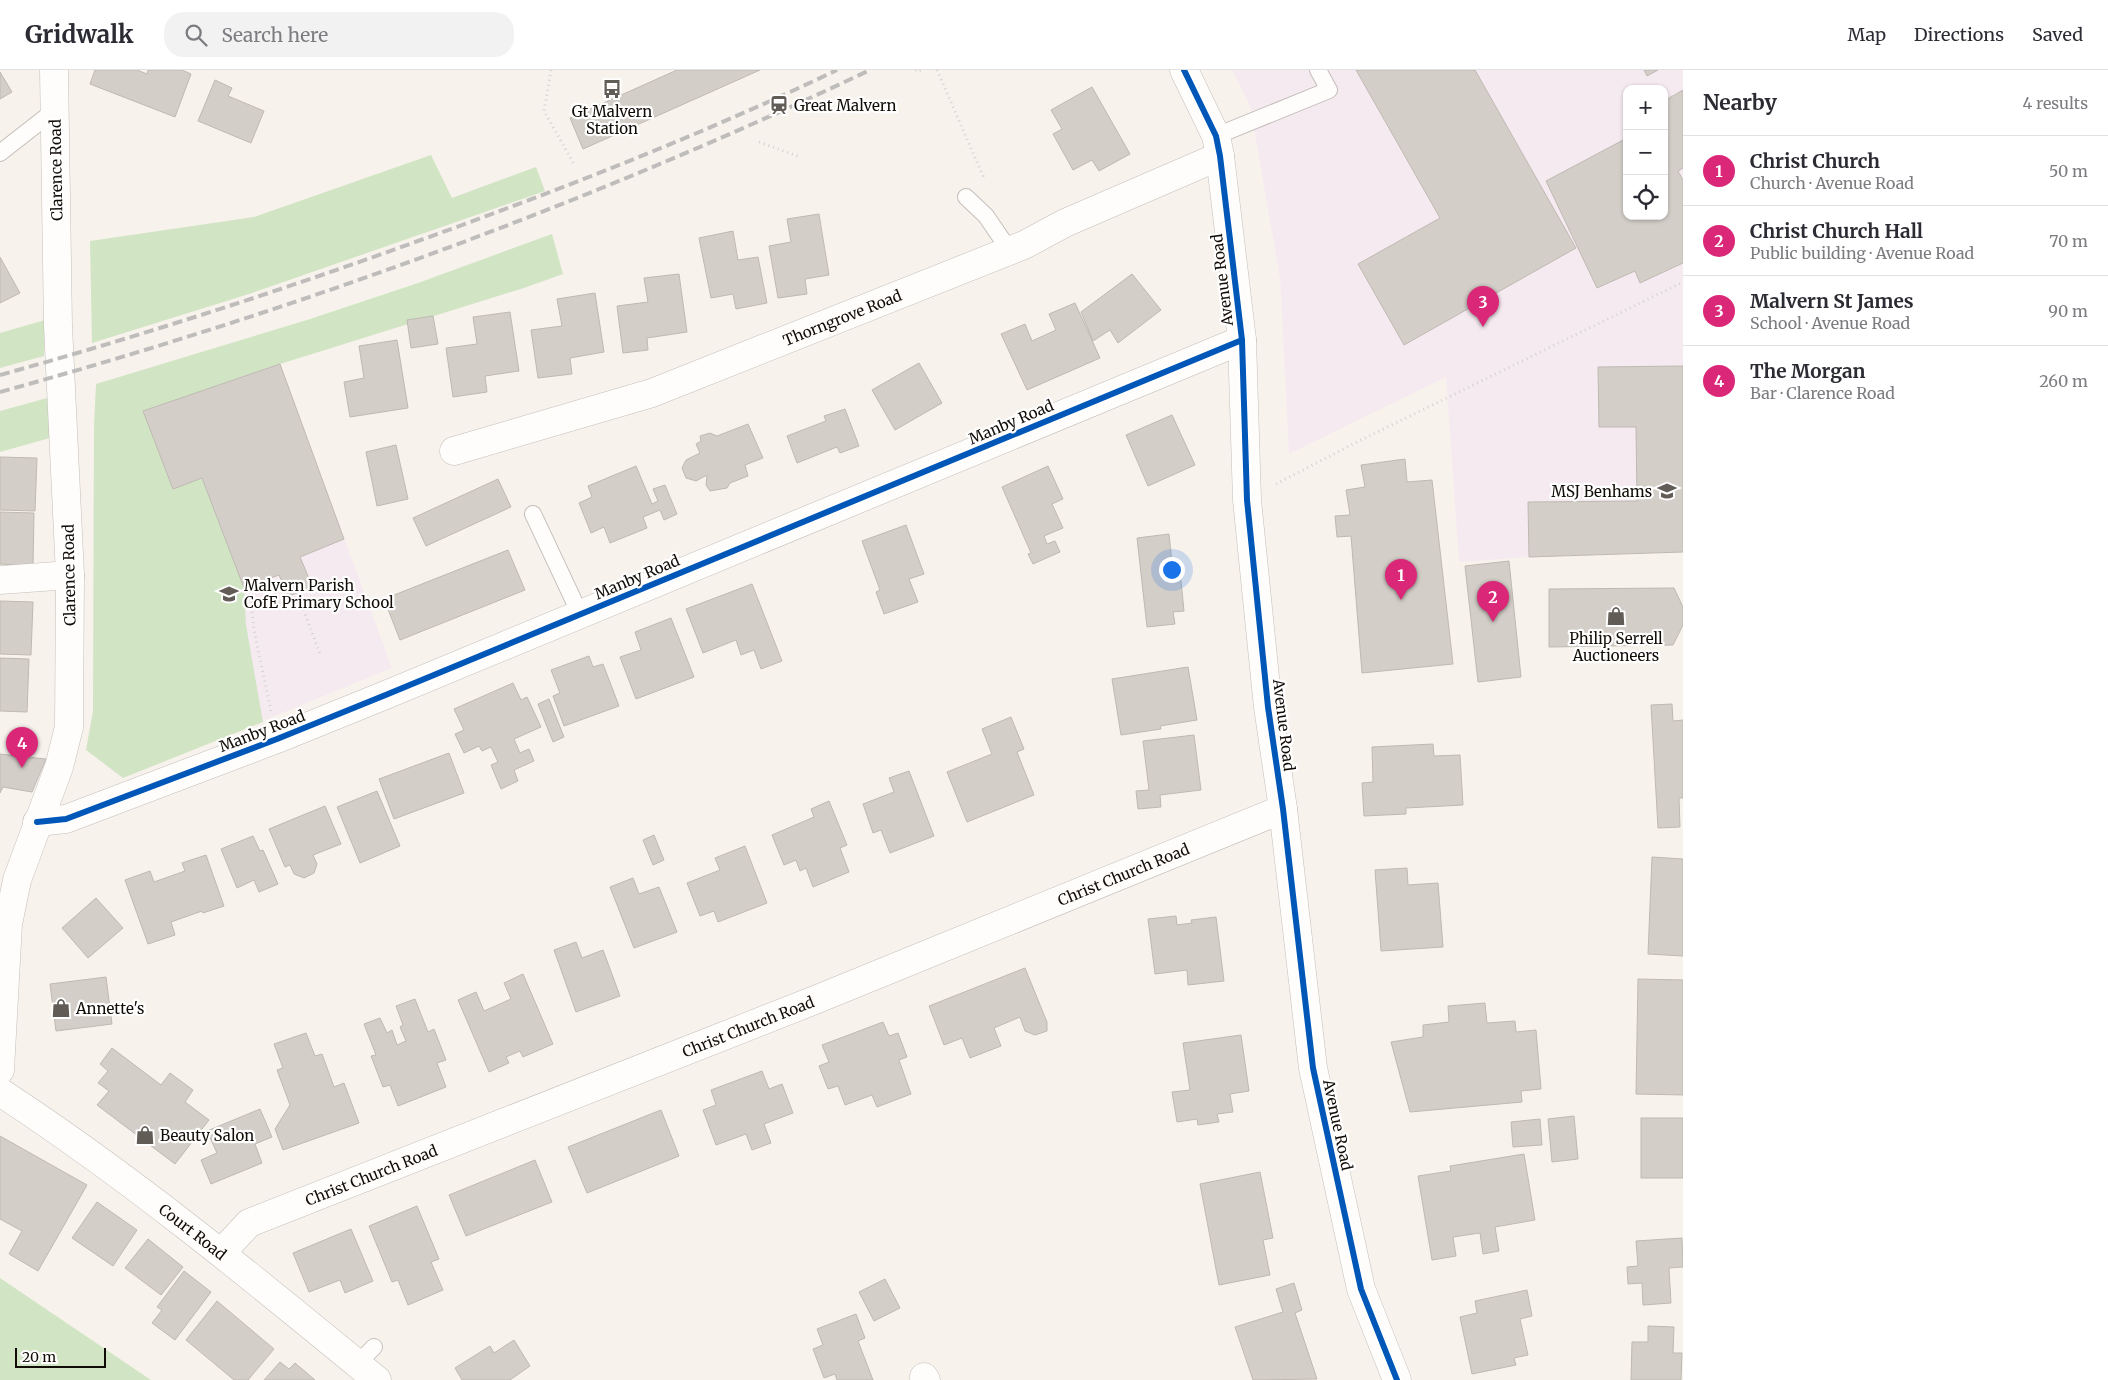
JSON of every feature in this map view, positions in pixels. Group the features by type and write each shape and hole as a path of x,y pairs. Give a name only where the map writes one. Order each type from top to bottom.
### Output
{"street":[{"name":"Avenue Road","path":"1184,70 1218,146 1242,340 1247,500 1268,707 1313,1068 1361,1290 1397,1380"},
{"name":"Clarence Road","path":"0,1070 8,924 17,880 59,767 69,727 70,575 58,326 57,85"},
{"name":"Thorngrove Road","path":"454,451 652,393 1010,251 1218,146"},
{"name":"Manby Road","path":"37,822 66,820 277,739 1242,340"},
{"path":"0,580 70,575"},
{"name":"Christ Church Road","path":"222,1252 249,1223 815,1000 1282,810"},
{"name":"Court Road","path":"0,1092 57,1129 369,1364"}],"lane":[{"path":"1218,146 1329,90 1318,70"},
{"path":"0,154 57,85"},
{"path":"966,197 986,216 1010,251"},
{"path":"533,514 580,614"}],"path":[{"path":"551,70 544,111 575,166"},
{"path":"916,70 917,72 922,70"},
{"path":"936,70 983,176 966,197"},
{"path":"759,142 800,157"},
{"path":"1247,500 1355,443 1683,282"},
{"path":"277,739 254,630 251,603 275,594 280,606 300,600 320,654"}],"shaded area":[{"path":"1232,70 1683,70 1683,552 1529,557 1459,562 1446,377 1289,454 1280,278 1250,106"},
{"name":"Malvern Parish CofE Primary School","path":"280,364 392,668 123,778 86,750 93,711 94,425 143,411"}],"green space":[{"path":"431,155 452,198 536,167 545,191 249,294 92,343 90,241 254,217"},
{"path":"552,234 563,274 524,288 280,364 144,411 173,489 202,478 244,588 246,625 263,722 123,778 86,750 93,711 94,425 96,384 307,320 418,283"},
{"path":"45,320 44,356 0,368 0,333"},
{"path":"47,398 50,438 0,452 0,411"},
{"path":"0,1278 151,1380 0,1380"}],"building":[{"path":"95,70 137,70 147,74 148,70 182,70 191,74 175,117 90,84"},
{"path":"677,70 760,70 583,149 570,118"},
{"path":"1356,70 1475,70 1576,248 1404,345 1358,264 1440,218"},
{"path":"1644,70 1658,70 1647,76"},
{"path":"0,72 12,92 0,99"},
{"path":"215,80 232,88 228,96 264,111 251,143 198,121"},
{"path":"1092,87 1130,154 1099,171 1092,160 1073,170 1053,134 1062,129 1051,110"},
{"path":"1683,90 1683,168 1678,171 1683,180 1683,263 1640,283 1635,271 1597,288 1546,181 1623,140 1623,220 1668,220 1668,99"},
{"path":"819,214 829,275 805,279 807,294 778,298 769,246 791,242 787,219"},
{"path":"733,231 738,260 758,257 767,303 736,309 733,294 711,298 699,238"},
{"path":"0,257 20,293 0,303"},
{"path":"679,274 687,332 647,338 648,350 623,353 617,306 648,302 644,278"},
{"path":"1132,274 1161,310 1118,343 1110,330 1093,341 1081,312"},
{"path":"595,293 604,352 570,358 572,374 538,378 531,330 562,326 557,299"},
{"path":"1075,303 1100,358 1027,390 1001,334 1025,324 1032,341 1056,330 1049,314"},
{"path":"510,312 519,371 485,376 487,392 453,397 446,348 477,344 473,317"},
{"path":"433,316 438,344 411,348 407,320"},
{"path":"397,340 408,408 350,417 344,382 364,378 359,346"},
{"path":"919,363 942,403 895,430 872,390"},
{"path":"280,364 344,539 300,557 313,588 288,596 279,575 244,588 202,478 173,489 143,411"},
{"path":"1683,366 1683,552 1529,557 1528,502 1637,501 1636,427 1599,427 1598,367"},
{"path":"845,409 859,446 840,453 837,447 797,463 787,436 826,421 824,416"},
{"path":"1172,415 1195,465 1148,486 1126,435"},
{"path":"748,424 763,458 745,465 748,476 730,483 727,488 710,491 706,485 707,475 696,481 686,478 682,468 686,460 700,453 696,444 701,441 700,436 710,433 717,436"},
{"path":"396,445 408,499 377,506 366,452"},
{"path":"0,457 37,458 35,511 0,510"},
{"path":"1405,459 1407,482 1432,480 1453,664 1362,673 1351,536 1337,537 1335,516 1350,515 1346,490 1365,487 1361,465"},
{"path":"636,466 652,504 658,501 653,489 665,485 677,514 664,520 660,510 643,517 647,528 610,543 604,527 591,533 579,503 592,497 588,486"},
{"path":"1048,466 1063,499 1052,504 1063,528 1044,536 1047,544 1055,541 1060,552 1033,564 1028,554 1031,553 1002,487"},
{"path":"498,479 511,507 426,546 413,518"},
{"path":"0,512 34,513 33,566 0,564"},
{"path":"906,525 924,574 909,579 918,602 884,614 876,592 880,590 862,541"},
{"path":"1169,534 1173,572 1180,571 1184,611 1173,612 1175,624 1147,627 1137,538"},
{"path":"508,550 525,590 400,640 384,599"},
{"path":"1509,561 1521,677 1478,682 1465,566"},
{"path":"752,584 782,661 761,669 754,650 741,655 736,640 703,653 686,609"},
{"name":"Philip Serrell Auctioneers","path":"1674,588 1683,607 1683,625 1673,645 1549,647 1549,589"},
{"path":"0,601 33,602 31,655 0,654"},
{"path":"671,618 694,677 636,699 620,657 641,650 635,632"},
{"path":"589,656 593,667 603,664 619,706 564,726 553,696 560,693 551,670"},
{"path":"0,658 29,659 27,712 0,711"},
{"path":"1188,667 1197,720 1160,726 1161,729 1121,735 1112,679"},
{"path":"513,683 521,700 527,697 541,727 514,739 520,753 529,749 534,761 514,770 518,781 501,789 491,765 498,762 491,747 482,751 479,746 464,753 455,734 464,730 454,709"},
{"path":"549,699 564,737 553,742 538,704"},
{"path":"1672,704 1673,721 1683,720 1683,798 1679,798 1680,827 1658,828 1651,705"},
{"path":"1011,717 1024,749 1017,752 1034,795 967,822 947,772 992,754 982,729"},
{"path":"1194,735 1201,790 1160,795 1161,807 1138,809 1136,791 1149,790 1143,741"},
{"path":"1433,744 1434,756 1460,755 1463,805 1406,808 1406,814 1364,816 1362,783 1373,782 1372,747"},
{"path":"449,753 464,793 394,819 379,779"},
{"path":"0,754 46,759 32,792 3,787 0,793"},
{"path":"909,771 934,836 890,853 881,830 873,833 863,804 894,792 889,778"},
{"path":"377,791 400,846 360,863 337,807"},
{"path":"829,801 847,845 840,848 849,872 813,887 806,868 800,871 796,860 784,865 772,835 814,817 811,809"},
{"path":"325,806 341,844 313,855 317,864 314,873 304,878 294,874 290,865 285,867 269,829"},
{"path":"654,835 664,860 653,865 643,840"},
{"path":"253,836 260,851 263,850 278,884 259,892 254,880 237,888 221,849"},
{"path":"745,846 767,903 718,922 714,911 700,916 687,883 720,870 715,858"},
{"path":"206,855 224,906 203,913 202,911 171,922 175,935 148,944 125,880 150,871 154,882 185,871 182,863"},
{"path":"1652,857 1683,859 1683,956 1648,954"},
{"path":"1407,868 1408,885 1438,883 1443,947 1381,951 1375,870"},
{"path":"633,878 639,894 659,887 677,932 634,948 610,887"},
{"path":"96,898 123,928 88,958 62,928"},
{"path":"1176,916 1177,925 1192,923 1191,920 1216,917 1224,981 1188,985 1187,970 1155,974 1148,919"},
{"path":"576,942 582,958 603,950 620,996 576,1012 554,950"},
{"path":"1025,968 1047,1022 1047,1031 1035,1035 1025,1031 1020,1017 994,1028 1001,1046 970,1058 962,1038 944,1045 929,1006"},
{"path":"523,974 553,1044 523,1057 520,1051 506,1057 509,1063 489,1072 458,1000 476,992 484,1011 511,999 504,983"},
{"path":"106,977 112,1024 56,1031 50,984"},
{"path":"1638,979 1683,980 1683,1095 1636,1094"},
{"path":"415,999 428,1032 434,1029 446,1060 437,1063 446,1087 398,1106 390,1085 383,1087 371,1056 376,1055 364,1024 380,1018 387,1033 392,1030 397,1045 406,1041 400,1027 403,1025 396,1006"},
{"path":"1485,1003 1487,1023 1515,1021 1516,1032 1536,1030 1541,1089 1521,1091 1522,1102 1410,1112 1391,1042 1423,1037 1423,1025 1449,1022 1448,1006"},
{"path":"883,1022 889,1036 898,1033 907,1057 899,1060 911,1094 877,1107 872,1095 845,1105 838,1086 828,1089 819,1066 829,1062 822,1045"},
{"path":"306,1033 315,1056 322,1054 334,1087 344,1083 359,1123 283,1150 275,1129 290,1105 277,1070 283,1068 274,1044"},
{"path":"1241,1035 1249,1091 1230,1094 1233,1112 1217,1114 1219,1122 1198,1125 1197,1119 1177,1122 1172,1092 1190,1090 1183,1043"},
{"path":"112,1048 161,1085 170,1073 193,1090 185,1102 209,1120 175,1164 97,1105 109,1091 98,1083 108,1071 100,1064"},
{"path":"762,1071 769,1089 782,1084 793,1113 764,1124 771,1143 752,1150 746,1134 716,1145 703,1110 716,1105 711,1090"},
{"path":"260,1109 272,1137 255,1144 262,1163 211,1184 201,1160 217,1153 207,1131"},
{"path":"661,1110 679,1156 587,1193 568,1147"},
{"path":"1574,1116 1578,1159 1552,1162 1548,1119"},
{"path":"1641,1118 1683,1118 1683,1178 1641,1178"},
{"path":"1540,1119 1542,1145 1513,1147 1511,1122"},
{"path":"0,1136 87,1185 38,1271 9,1254 22,1231 0,1219"},
{"path":"1524,1154 1535,1220 1495,1227 1499,1251 1483,1254 1480,1233 1453,1237 1456,1256 1432,1260 1418,1176 1451,1171 1450,1166"},
{"path":"535,1160 552,1202 466,1236 449,1195"},
{"path":"1260,1172 1273,1238 1263,1240 1270,1275 1219,1285 1200,1184"},
{"path":"97,1202 137,1230 113,1266 72,1238"},
{"path":"417,1206 439,1259 431,1262 443,1290 408,1305 398,1280 392,1282 369,1226"},
{"path":"351,1229 373,1281 345,1293 340,1280 309,1292 293,1253"},
{"path":"1682,1238 1683,1267 1669,1268 1671,1303 1643,1305 1642,1283 1628,1284 1627,1267 1638,1266 1636,1241"},
{"path":"148,1239 183,1267 161,1295 125,1268"},
{"path":"184,1271 211,1292 175,1340 152,1323 162,1310 157,1307"},
{"path":"885,1279 900,1308 874,1321 859,1292"},
{"path":"1294,1283 1302,1310 1295,1313 1317,1379 1253,1380 1235,1327 1283,1312 1276,1289"},
{"path":"1527,1290 1532,1316 1520,1319 1528,1355 1514,1358 1516,1365 1472,1374 1460,1317 1477,1313 1475,1301"},
{"path":"217,1301 274,1349 248,1380 234,1380 186,1340"},
{"path":"856,1314 865,1338 858,1341 873,1380 837,1380 835,1374 824,1378 813,1349 823,1345 817,1329"},
{"path":"1648,1326 1674,1327 1673,1353 1682,1353 1681,1380 1631,1380 1632,1342 1648,1342"},
{"path":"514,1340 530,1366 510,1380 462,1380 455,1368 490,1346 494,1353"},
{"path":"280,1362 289,1369 295,1363 315,1380 264,1380"}],"railway":[{"path":"0,375 210,312 314,278 471,222 577,182 682,139 837,70"},
{"path":"0,392 223,326 442,250 659,164 870,70"}],"cycle path":[{"path":"1184,70 1216,136 1220,156 1242,340 1247,500 1268,707 1283,809 1313,1068 1361,1289 1397,1380"},
{"path":"37,822 66,819 277,739 1242,340"}],"place":[{"name":"Gt Malvern Station","path":"612,89"},
{"name":"Great Malvern","path":"779,105"},
{"name":"Malvern St James","path":"1483,327"},
{"name":"MSJ Benhams","path":"1667,491"},
{"name":"Malvern Parish CofE Primary School","path":"229,594"},
{"name":"Christ Church","path":"1401,600"},
{"name":"Philip Serrell Auctioneers","path":"1616,616"},
{"name":"Christ Church Hall","path":"1493,622"},
{"name":"The Morgan","path":"22,768"},
{"name":"Annette's","path":"61,1008"},
{"name":"Beauty Salon","path":"145,1135"}]}
